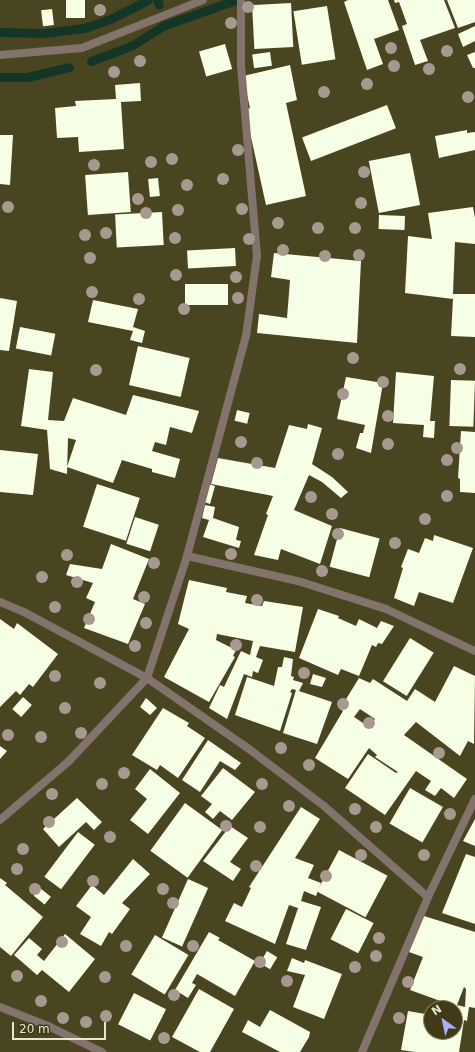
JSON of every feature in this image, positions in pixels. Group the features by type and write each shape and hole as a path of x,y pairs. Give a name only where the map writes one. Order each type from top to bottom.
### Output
{"street":[{"path":"0,55 82,48 203,0"},
{"path":"0,820 69,761 147,678 188,556 246,336 257,256 242,82 241,0"},
{"path":"188,556 301,582 386,609 475,651"},
{"path":"0,602 24,612 147,678 245,746 324,806 428,897"},
{"path":"362,1052 428,897 475,799"},
{"path":"0,1007 48,1026 102,1052"}],"building":[{"path":"66,0 85,0 85,18 66,18"},
{"path":"348,0 388,0 399,30 374,39 383,64 367,70 344,2"},
{"path":"394,0 444,0 455,28 420,40 428,61 415,65 402,26 407,24 399,2 395,3"},
{"path":"447,0 475,0 475,22 458,28"},
{"path":"291,3 293,47 254,49 252,5"},
{"path":"327,6 335,59 302,65 293,11"},
{"path":"52,9 54,25 43,26 41,10"},
{"path":"475,26 475,41 463,47 458,34"},
{"path":"225,44 232,69 206,76 199,51"},
{"path":"270,52 272,66 254,68 252,55"},
{"path":"475,52 475,68 473,68 467,55"},
{"path":"290,65 297,100 286,103 306,196 266,205 245,110 250,108 243,76"},
{"path":"140,83 141,101 121,102 124,149 79,152 78,137 57,138 55,108 76,106 75,101 116,99 115,85"},
{"path":"387,105 396,128 311,161 302,138"},
{"path":"467,130 467,133 475,132 475,150 439,158 435,136"},
{"path":"0,135 13,135 10,185 0,184"},
{"path":"410,153 420,205 379,213 369,161"},
{"path":"128,172 131,212 88,215 85,175"},
{"path":"158,178 160,196 150,197 148,179"},
{"path":"473,207 475,218 475,244 455,242 453,294 475,294 475,337 451,336 453,299 405,293 408,236 432,239 428,213"},
{"path":"162,212 164,245 117,247 115,214"},
{"path":"379,215 405,216 404,230 379,229"},
{"path":"235,248 236,266 188,268 187,251"},
{"path":"274,253 361,261 357,343 257,333 259,314 287,318 290,280 271,277"},
{"path":"185,284 228,284 228,305 185,305"},
{"path":"0,298 17,301 9,351 0,350"},
{"path":"93,300 138,309 133,327 145,331 142,343 130,340 133,331 88,322"},
{"path":"20,327 55,334 51,355 16,349"},
{"path":"138,346 190,358 181,397 129,385"},
{"path":"29,369 53,372 48,420 64,421 73,398 126,415 133,395 199,411 192,433 170,427 166,445 155,442 152,451 180,459 175,478 152,472 152,469 122,460 113,483 67,467 67,474 50,469 47,430 21,426","holes":["68,438 76,440 67,466"]},
{"path":"396,372 434,376 430,421 435,421 434,438 423,437 424,425 393,423"},
{"path":"346,377 383,383 371,453 356,448 360,433 363,433 365,425 337,419"},
{"path":"451,380 475,381 473,427 449,426"},
{"path":"237,410 250,413 247,424 235,421"},
{"path":"308,424 322,428 312,464 332,477 348,492 341,498 322,482 309,475 294,510 332,526 320,564 281,549 278,560 254,555 273,496 211,484 218,458 275,468 289,425 307,429"},
{"path":"461,431 475,432 475,493 460,492 460,479 458,478"},
{"path":"0,450 38,454 33,495 0,492"},
{"path":"97,484 140,498 126,541 83,527"},
{"path":"208,484 215,486 210,504 204,502"},
{"path":"205,505 215,507 213,518 239,527 236,540 241,541 239,548 203,537 209,520 202,518"},
{"path":"135,517 159,525 150,551 126,544"},
{"path":"340,528 380,539 369,577 330,567"},
{"path":"434,535 473,548 453,603 419,592 414,606 394,598 403,568 401,567 408,549 419,553 425,538 433,541"},
{"path":"111,544 149,559 133,599 145,604 128,644 84,628 95,602 86,598 93,583 66,575 70,564 102,569"},
{"path":"189,580 227,588 226,592 247,596 245,603 262,606 264,601 303,607 295,652 260,646 256,657 263,660 258,673 253,671 252,677 244,674 227,719 209,708 220,685 224,687 241,651 250,655 253,641 217,634 216,640 236,650 233,656 235,657 209,702 164,677 189,629 178,624"},
{"path":"318,609 339,616 338,618 356,626 359,619 377,628 381,621 394,626 382,644 378,643 376,647 372,645 359,676 341,669 338,675 299,658"},
{"path":"0,619 14,629 17,623 58,654 33,687 29,684 20,695 16,691 0,707"},
{"path":"410,638 434,653 407,696 383,681"},
{"path":"284,657 293,659 291,676 294,677 293,680 303,683 299,691 332,702 317,744 283,733 296,690 292,689 290,692 292,693 280,731 235,715 247,677 274,686 278,667 282,667"},
{"path":"454,666 475,676 474,744 468,741 460,756 416,722 404,735 467,779 454,798 441,788 435,796 425,790 431,781 416,771 385,815 345,788 368,754 396,773 398,772 375,757 377,755 369,748 348,779 315,758 343,711 340,709 359,678 370,683 373,679 407,701 415,689 435,702","holes":["360,709 375,719 369,727 354,717"]},
{"path":"313,674 326,678 322,687 310,684"},
{"path":"23,697 32,705 21,717 12,709"},
{"path":"146,698 157,708 150,715 140,707"},
{"path":"163,708 189,723 187,726 205,738 178,778 160,765 157,770 132,755"},
{"path":"208,740 241,763 235,770 220,761 200,792 182,780"},
{"path":"0,746 7,751 0,759"},
{"path":"223,768 255,792 232,820 220,811 213,819 205,812 212,804 201,796"},
{"path":"150,769 180,793 148,834 130,820 147,799 135,789"},
{"path":"410,788 443,807 422,843 390,824"},
{"path":"77,798 102,822 94,830 86,822 59,847 43,829"},
{"path":"185,803 222,830 188,878 150,851"},
{"path":"301,807 320,819 295,858 314,865 308,878 321,883 316,896 304,891 301,901 321,907 306,950 286,944 298,908 289,905 275,944 225,921 234,903 242,907 251,888 249,887"},
{"path":"475,819 475,846 463,841"},
{"path":"230,826 248,838 230,862 241,869 233,881 203,861"},
{"path":"78,832 95,845 61,889 44,877"},
{"path":"339,850 388,876 365,917 317,891"},
{"path":"466,854 475,857 475,924 442,913"},
{"path":"133,859 150,874 122,903 130,909 112,934 109,932 101,946 80,934 91,917 76,906 92,885 104,895"},
{"path":"0,878 7,883 5,885 43,917 11,956 0,947"},
{"path":"188,879 208,888 182,946 162,937"},
{"path":"40,888 51,897 45,905 34,896"},
{"path":"346,909 374,923 358,953 331,939"},
{"path":"424,916 475,932 475,1008 469,1007 467,1021 464,1020 463,1026 463,1006 465,1007 466,989 464,987 459,1000 438,1000 410,990 423,957 409,952"},
{"path":"209,932 220,938 218,940 255,961 235,996 197,974 192,983 196,985 188,998 175,990"},
{"path":"65,934 95,959 69,992 42,970 37,975 14,955 29,938 42,949 37,955 44,961"},
{"path":"155,935 188,955 165,995 131,974"},
{"path":"267,951 277,957 270,969 260,963"},
{"path":"292,958 304,963 305,960 342,974 324,1019 293,1007 305,975 287,971"},
{"path":"199,989 234,1009 210,1052 200,1052 172,1037"},
{"path":"134,993 166,1009 150,1041 118,1024"},
{"path":"270,1010 310,1032 309,1037 300,1052 280,1052 242,1032 248,1020 260,1027"},
{"path":"408,1011 423,1014 423,1040 461,1040 459,1052 415,1052 401,1050"}],"waterway":[{"path":"0,32 44,33 84,28 110,19 148,0"},
{"path":"157,0 159,5"},
{"path":"91,61 131,46 165,25 236,0"},
{"path":"0,77 27,77 69,67"}]}
